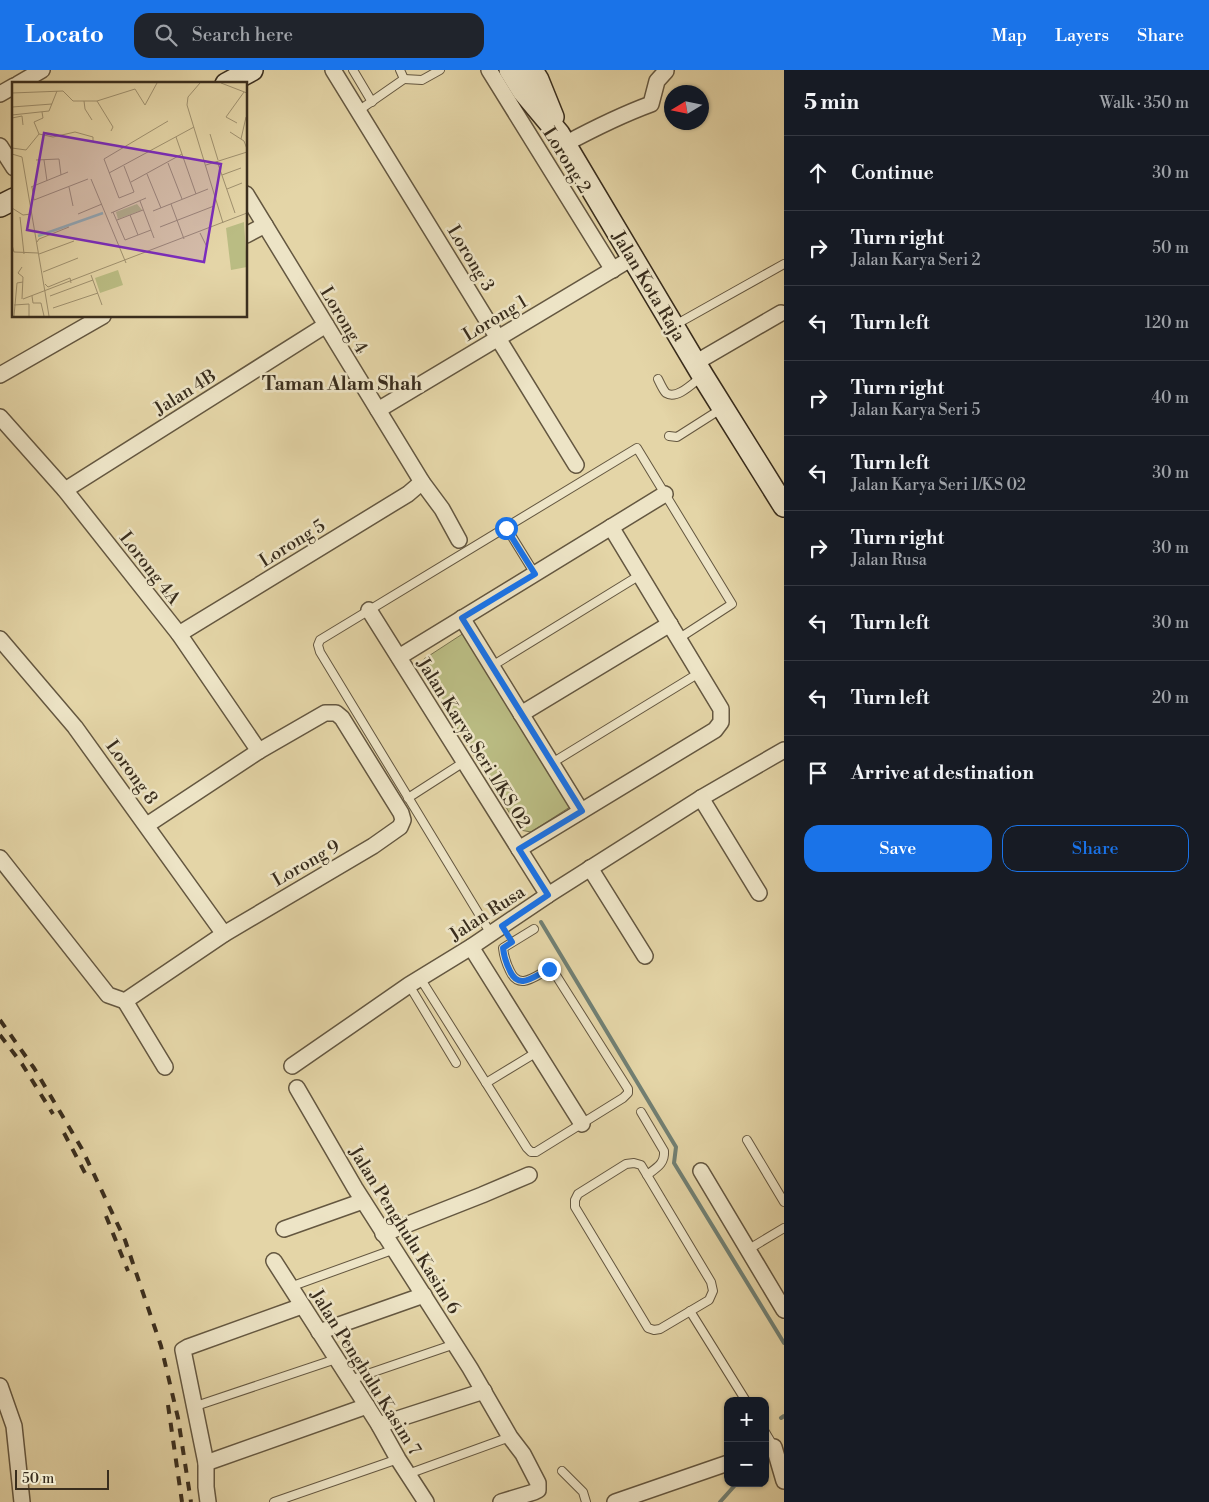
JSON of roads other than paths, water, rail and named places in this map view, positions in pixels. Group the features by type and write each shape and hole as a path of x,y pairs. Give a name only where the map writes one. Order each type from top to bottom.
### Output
{"main road":[{"path":"230,82 252,70"},
{"name":"Jalan Kota Raja","path":"510,70 523,91 562,139 699,370 782,499"},
{"path":"532,70 538,80 562,139"},
{"path":"0,206 12,200"}],"street":[{"path":"24,77 42,70"},
{"name":"Lorong 3","path":"334,70 576,465"},
{"name":"Lorong 2","path":"489,70 613,270"},
{"path":"562,139 651,104 657,81 666,71"},
{"path":"0,94 12,87"},
{"path":"0,146 12,165"},
{"name":"Lorong 4","path":"248,197 422,482 442,509 459,540"},
{"path":"248,234 265,225"},
{"name":"Lorong 1","path":"378,410 632,258"},
{"path":"699,370 782,312"},
{"path":"0,374 99,318"},
{"name":"Jalan 4B","path":"65,490 326,325"},
{"name":"Lorong 4A","path":"0,417 65,490 179,634 259,752"},
{"name":"Lorong 5","path":"179,634 408,494 422,482"},
{"path":"399,658 665,494"},
{"path":"519,849 715,730 721,722 721,709 611,527"},
{"name":"Jalan Karya Seri 1/KS 02","path":"369,610 548,895"},
{"path":"462,618 582,811"},
{"path":"521,714 670,624"},
{"name":"Lorong 8","path":"0,639 75,727 224,934"},
{"name":"Lorong 9","path":"125,1001 224,934 373,846 400,826 403,820 401,813 342,718 336,713 325,713 259,752"},
{"name":"Jalan Rusa","path":"292,1066 415,982 590,868 701,798 784,750"},
{"path":"147,825 259,752"},
{"path":"701,798 759,893"},
{"path":"0,858 108,995 125,1001 165,1067"},
{"path":"590,868 645,956"},
{"path":"470,947 582,1124"},
{"name":"Jalan Penghulu Kasim 6","path":"297,1088 383,1234 395,1249 455,1344 510,1437 523,1454 538,1483 538,1490 501,1502"},
{"path":"701,1172 784,1310"},
{"path":"383,1234 529,1175"},
{"path":"284,1229 363,1201"},
{"name":"Jalan Penghulu Kasim 7","path":"274,1262 379,1424 398,1459 426,1502"},
{"path":"319,1332 424,1295"},
{"path":"208,1502 206,1462 183,1350 302,1306"},
{"path":"0,1386 14,1426 22,1502"},
{"path":"379,1424 484,1391"},
{"path":"206,1462 367,1406"},
{"path":"774,1447 784,1481"},
{"path":"615,1502 654,1496 724,1465"}],"lane":[{"path":"354,70 372,102"},
{"path":"400,70 404,79"},
{"path":"358,111 404,79 422,80 440,70"},
{"path":"673,326 784,264"},
{"path":"658,379 665,392 671,394 679,393 686,389 699,370"},
{"path":"669,436 677,437 723,408"},
{"path":"512,942 496,930 408,798 320,652 318,645 320,640 637,448 732,604 678,639"},
{"path":"506,528 535,574"},
{"path":"492,666 640,575"},
{"path":"552,763 699,673"},
{"path":"408,798 464,762"},
{"path":"415,982 486,1083 531,1152 536,1152 623,1098 628,1093 628,1088 552,970 549,969 525,982 519,982 513,978 504,957 503,948 534,929"},
{"path":"415,982 456,1063"},
{"path":"486,1083 537,1052"},
{"path":"641,1112 664,1151 664,1158 660,1165 647,1175"},
{"path":"747,1140 784,1202"},
{"path":"634,1163 641,1165 711,1282 714,1291 709,1300 690,1311 660,1329 648,1328 575,1207 575,1200 578,1194 626,1164 634,1163"},
{"path":"749,1249 784,1228"},
{"path":"290,1287 395,1249"},
{"path":"690,1311 744,1397"},
{"path":"350,1380 455,1344"},
{"path":"196,1406 336,1359"},
{"path":"408,1474 510,1437"},
{"path":"274,1502 398,1459"},
{"path":"562,1471 582,1492 586,1502"}],"waterway":[{"path":"541,922 676,1147 674,1163 784,1343"},
{"path":"720,1502 733,1487"}],"railway":[{"path":"0,1020 34,1068 82,1149 125,1240 161,1346 178,1418 191,1502"},
{"path":"0,1035 22,1064 53,1114"},
{"path":"64,1133 85,1173"},
{"path":"106,1216 128,1271"},
{"path":"168,1405 182,1502"}],"district":[{"name":"Taman Alam Shah","path":"342,383"}]}
